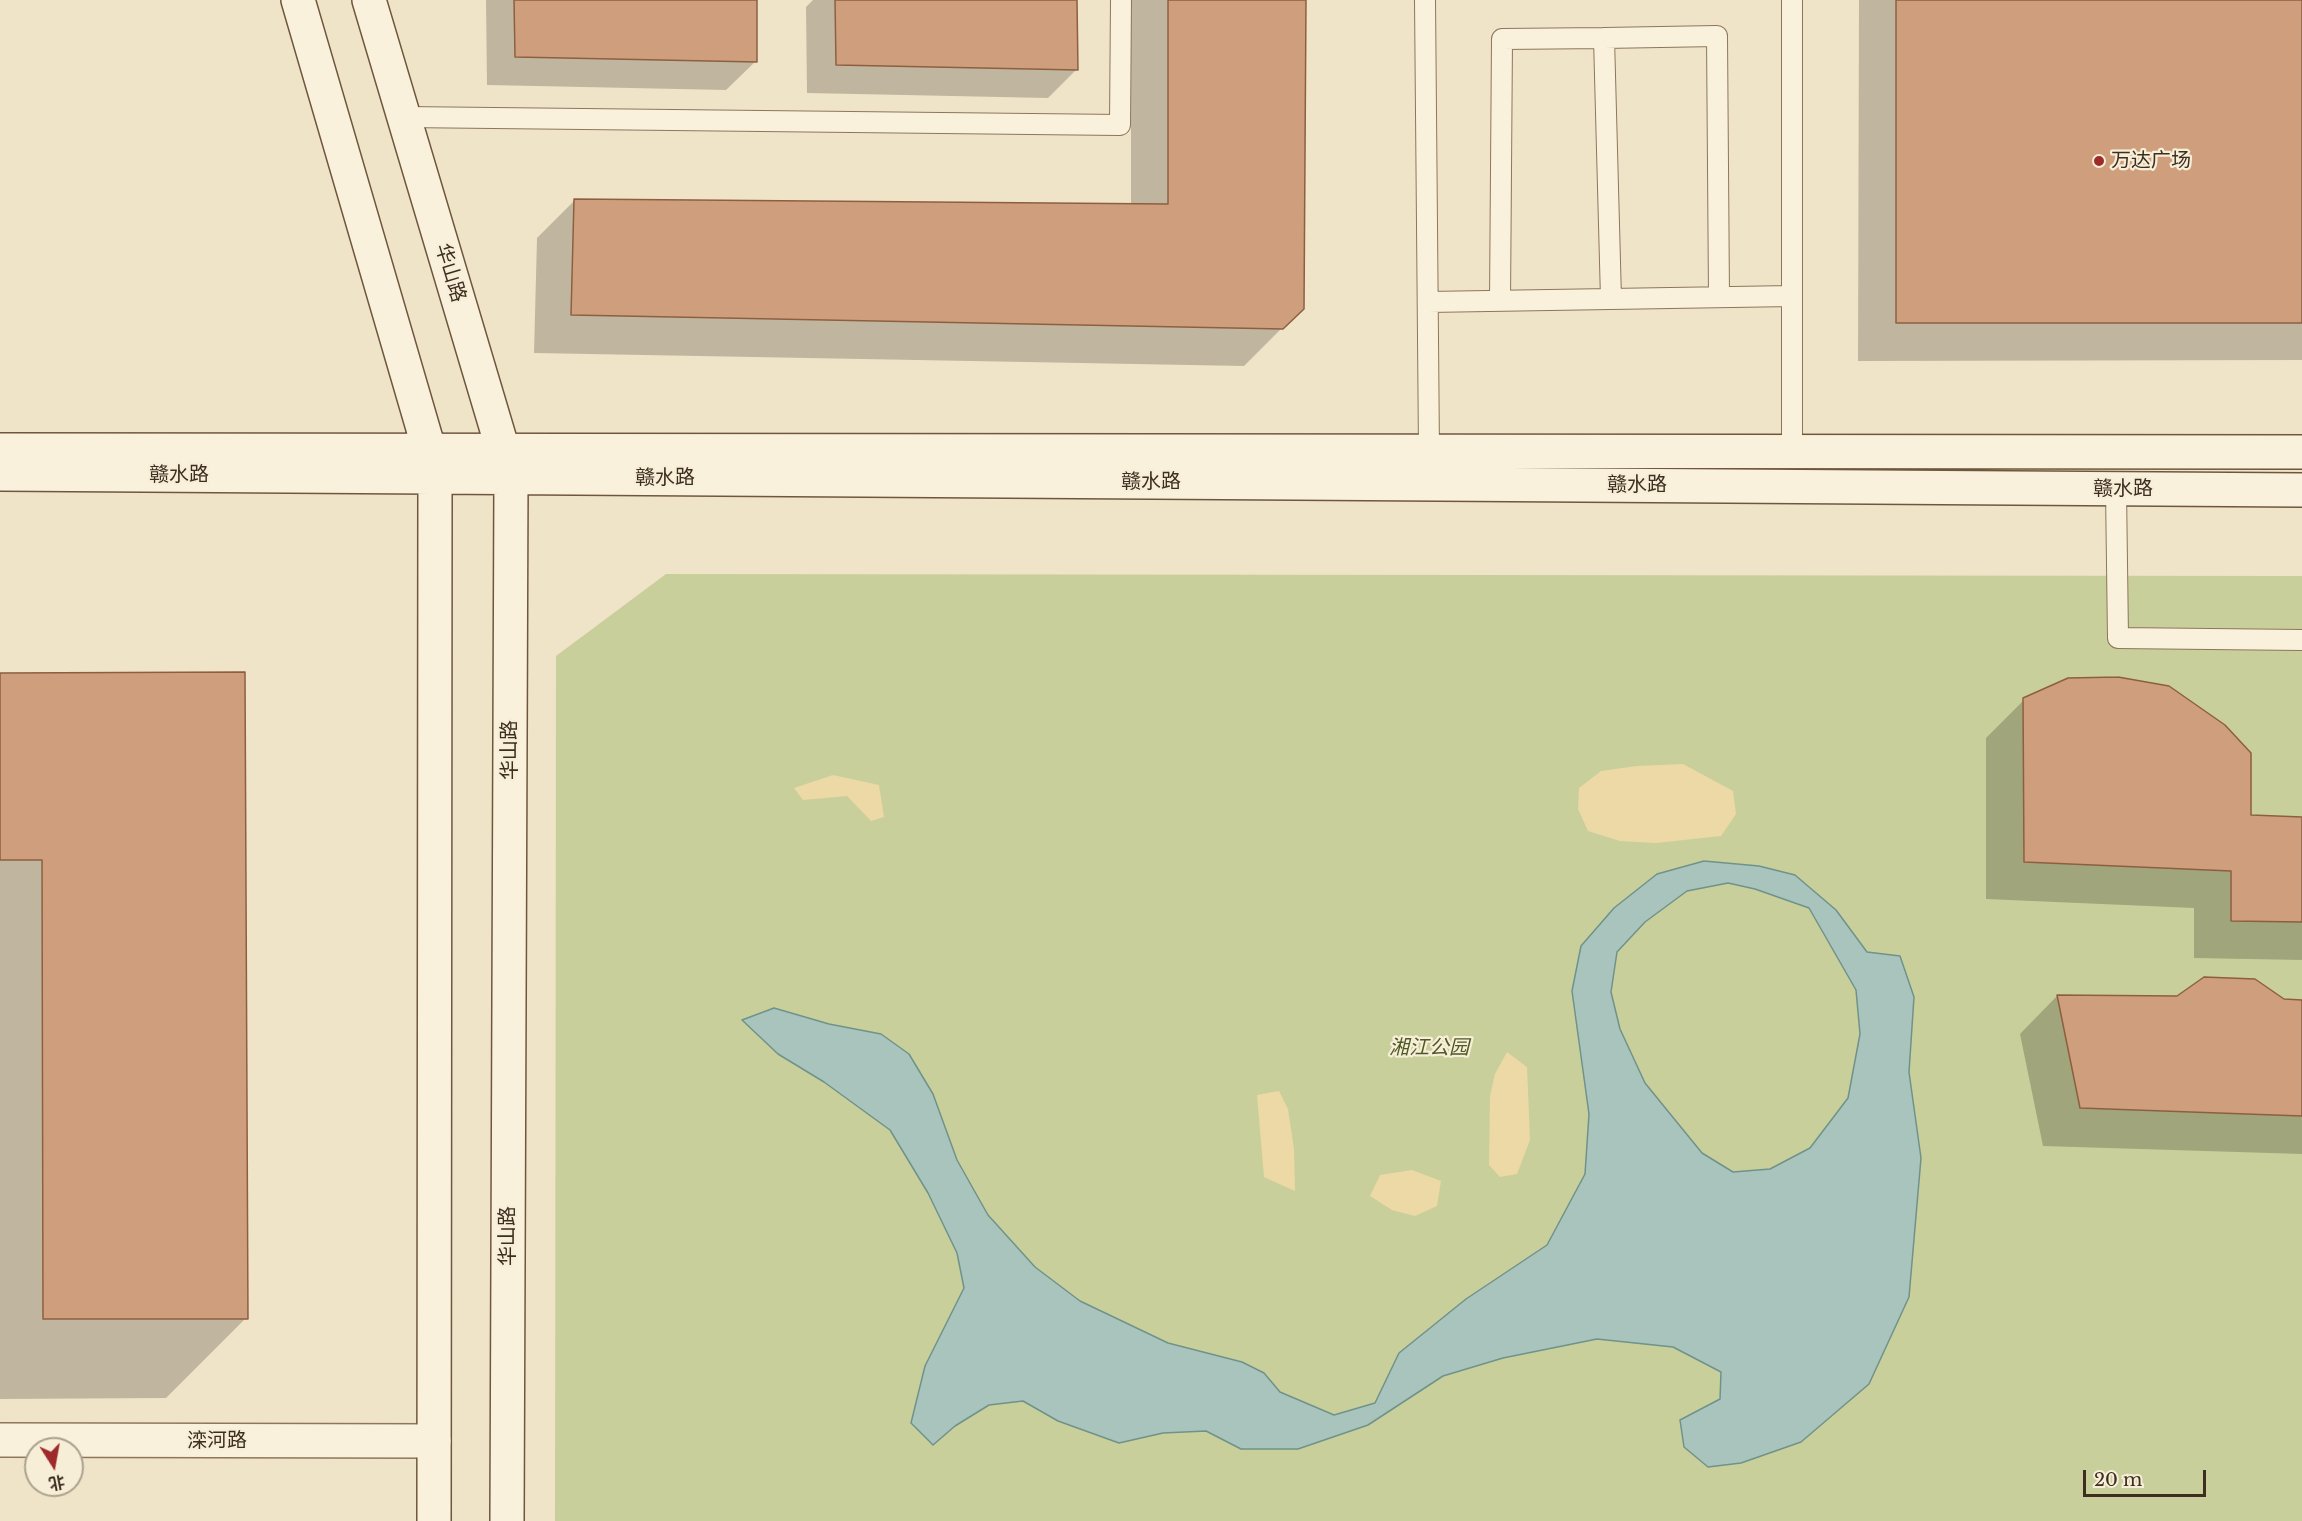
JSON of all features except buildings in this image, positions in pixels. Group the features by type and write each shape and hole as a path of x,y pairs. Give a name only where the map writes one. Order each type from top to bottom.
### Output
{"main road":[{"path":"298,0 432,463 434,1521"},
{"name":"华山路","path":"369,0 507,463 507,1521"},
{"name":"赣水路","path":"0,450 432,463"},
{"name":"赣水路","path":"0,474 432,463 1429,450 2302,452"},
{"name":"赣水路","path":"507,463 2302,490"},
{"name":"滦河路","path":"0,1440 434,1441"}],"lane":[{"path":"404,117 1120,125 1120,0"},
{"path":"1425,0 1429,450"},
{"path":"1792,0 1792,451"},
{"path":"1500,301 1502,39 1717,36 1719,297"},
{"path":"1604,38 1611,299"},
{"path":"1428,302 1792,296"},
{"path":"2116,489 2118,638 2302,640"}],"green space":[{"name":"湘江公园","path":"666,574 2302,576 2302,1521 555,1521 556,656"}],"sand":[{"path":"1683,764 1733,791 1736,814 1721,836 1656,843 1620,841 1588,831 1578,809 1579,788 1601,771 1637,766"},
{"path":"833,775 879,785 884,817 871,821 847,796 803,800 794,788"},
{"path":"1507,1052 1527,1067 1530,1140 1517,1174 1500,1177 1489,1165 1490,1096 1495,1074"},
{"path":"1279,1091 1288,1109 1294,1149 1295,1191 1264,1177 1257,1095"},
{"path":"1412,1170 1441,1181 1437,1206 1415,1216 1392,1210 1370,1196 1380,1175"}],"water":[{"path":"1704,861 1759,866 1795,875 1836,910 1867,952 1900,956 1914,997 1909,1072 1921,1158 1909,1297 1869,1384 1801,1442 1741,1463 1708,1467 1684,1447 1680,1420 1720,1399 1721,1372 1673,1347 1597,1339 1503,1358 1443,1376 1368,1425 1298,1449 1241,1449 1206,1431 1163,1433 1119,1443 1058,1421 1023,1401 989,1405 955,1426 933,1445 911,1423 925,1366 964,1288 957,1253 928,1193 890,1130 824,1082 778,1054 742,1020 774,1008 829,1024 881,1034 909,1054 933,1094 957,1160 988,1215 1035,1267 1080,1301 1168,1343 1242,1362 1264,1373 1280,1392 1334,1415 1375,1403 1399,1353 1466,1299 1547,1245 1585,1174 1589,1114 1572,991 1581,946 1614,908 1657,874","holes":["1728,883 1755,889 1809,908 1856,990 1860,1034 1848,1098 1810,1148 1770,1169 1733,1172 1702,1153 1645,1083 1620,1029 1611,992 1617,952 1645,922 1687,891"]}],"place":[{"name":"万达广场","path":"2099,161"}]}
